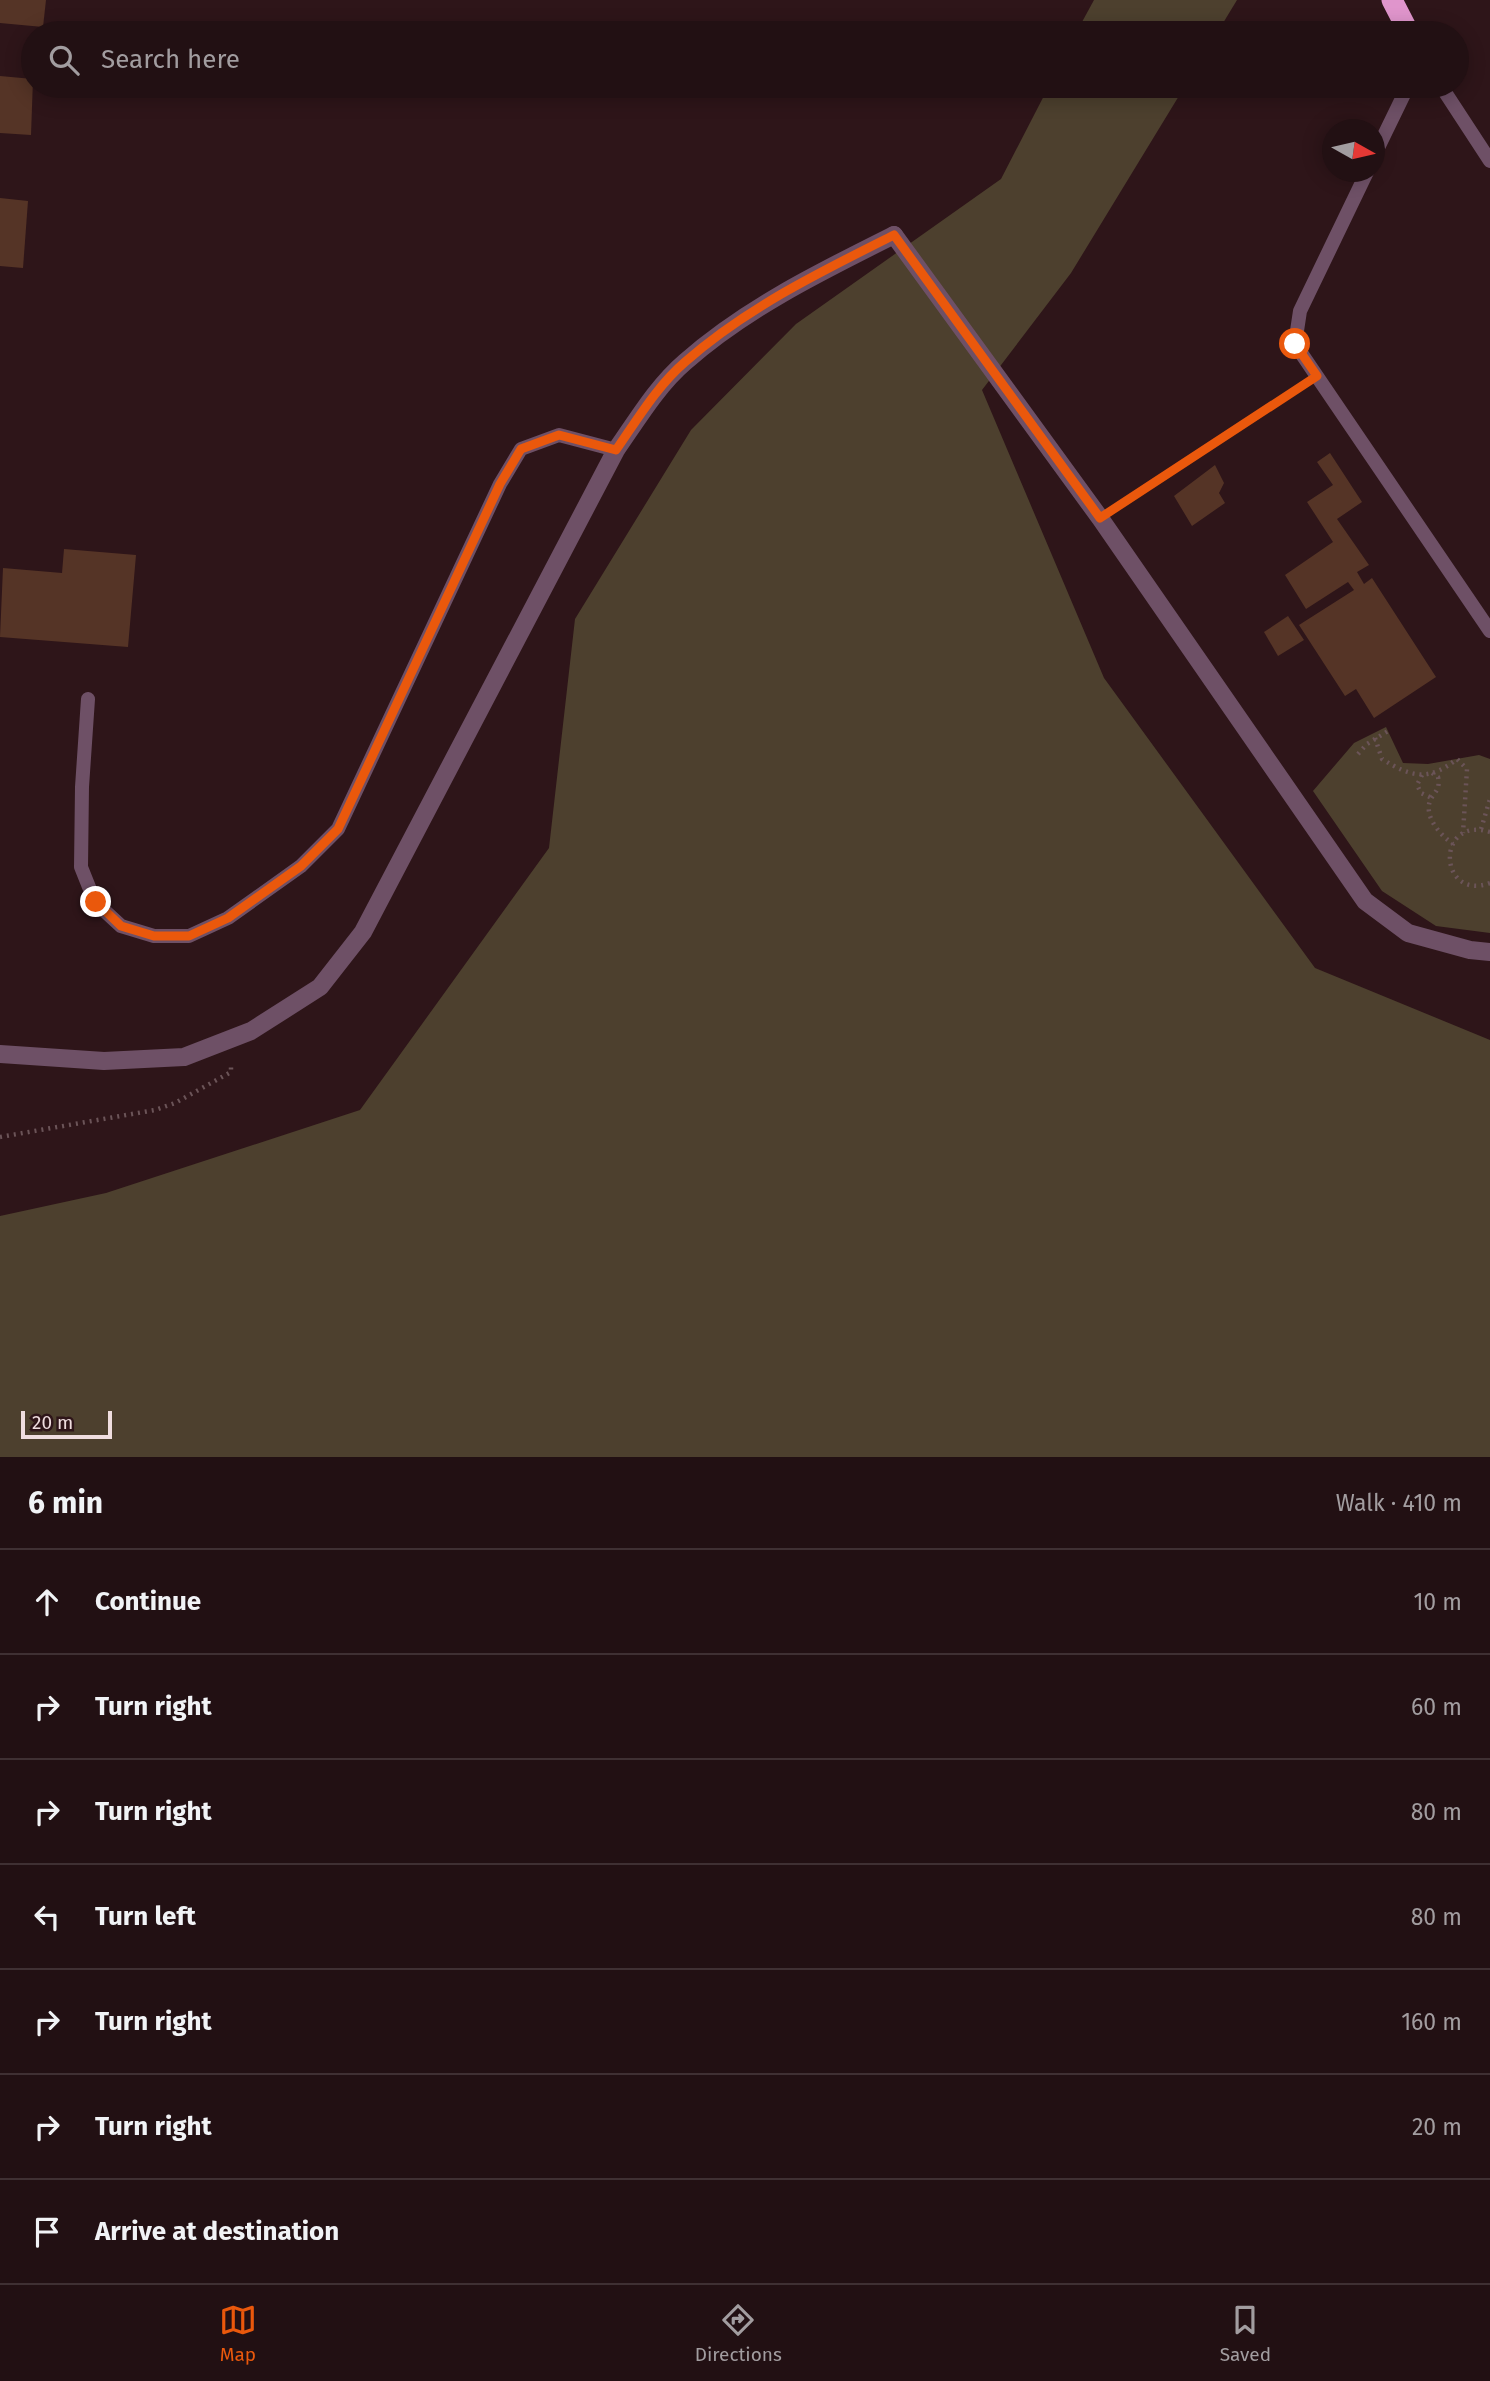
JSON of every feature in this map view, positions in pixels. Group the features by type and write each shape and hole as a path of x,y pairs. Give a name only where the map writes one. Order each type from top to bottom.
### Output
{"highway":[{"path":"1392,0 1403,21"}],"street":[{"path":"0,1054 104,1061 184,1057 251,1031 320,988 363,932 616,450 648,404 683,363 722,332 814,275 894,235 1100,518 1365,901 1408,933 1470,950 1490,952"}],"lane":[{"path":"1385,133 1402,98"},
{"path":"1449,98 1490,161"},
{"path":"1362,182 1300,311 1295,344 1490,631"},
{"path":"88,699 82,788 81,867 96,902 121,926 154,936 189,936 228,918 301,866 338,829 500,484 521,449 559,435 616,450"}],"path":[{"path":"1100,518 1317,376"},
{"path":"1358,754 1375,738 1388,731"},
{"path":"1375,738 1382,759 1413,775 1432,774 1457,759 1467,769 1463,833"},
{"path":"1432,774 1438,777 1440,782 1432,798 1432,821 1441,837 1453,844"},
{"path":"1422,775 1417,785 1421,793 1432,798"},
{"path":"1481,830 1490,799"},
{"path":"1490,832 1471,830 1463,833 1453,844 1449,857 1454,875 1470,886 1479,887 1490,883"},
{"path":"0,1137 155,1110 175,1103 232,1072 229,1039"}],"shaded area":[{"path":"1094,0 1237,0 1224,21 1083,21"},
{"path":"1043,98 1178,98 1071,273 982,390 1104,678 1315,968 1490,1040 1490,1457 0,1457 0,1216 106,1193 360,1110 549,848 575,619 691,430 796,324 1001,179"},
{"path":"1386,727 1403,763 1428,764 1479,755 1490,759 1490,933 1436,926 1382,891 1313,791 1354,743"}],"building":[{"path":"0,0 46,0 44,21 21,21 21,25 0,23"},
{"path":"0,76 21,78 21,98 32,98 31,135 0,133"},
{"path":"0,198 28,201 23,268 0,266"},
{"path":"1330,453 1362,502 1337,519 1369,565 1357,572 1364,584 1372,578 1436,677 1374,718 1356,689 1345,696 1299,625 1354,590 1348,582 1306,609 1285,575 1333,542 1307,502 1333,485 1317,462"},
{"path":"1215,465 1224,483 1219,493 1225,503 1192,526 1174,496"},
{"path":"64,549 136,555 128,647 0,637 3,568 62,573"},
{"path":"1288,616 1304,640 1278,656 1264,632"}],"route":[{"path":"96,902 121,926 154,936 189,936 228,918 301,866 338,829 500,484 521,449 559,435 616,450 648,404 683,363 722,332 814,275 894,235 1100,518 1317,376 1295,344"}]}
